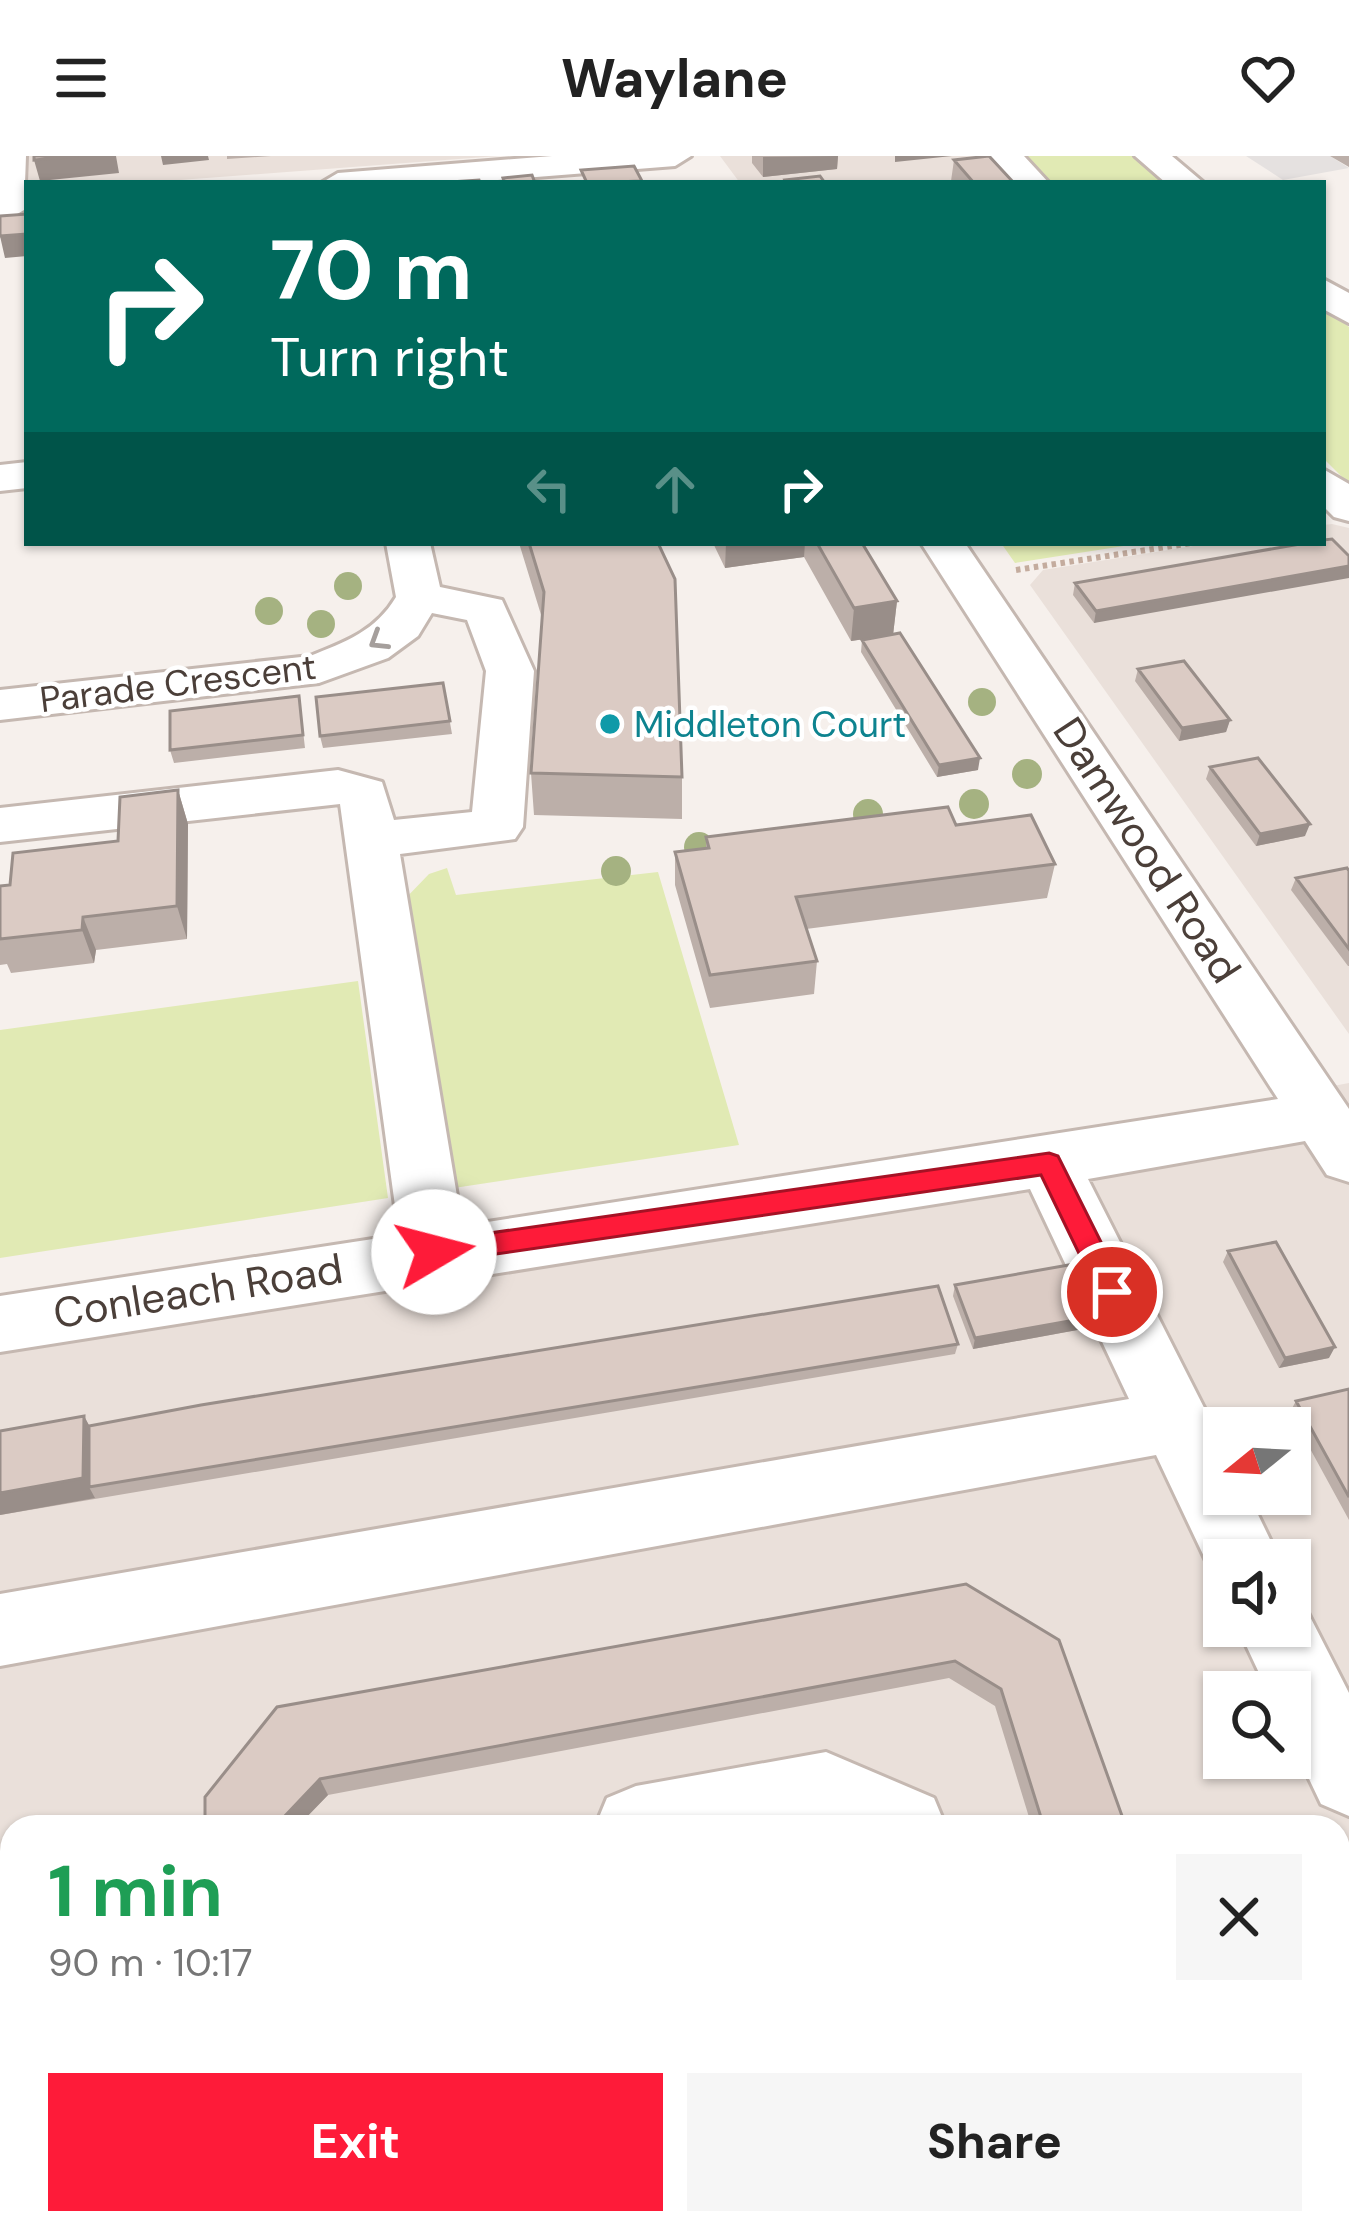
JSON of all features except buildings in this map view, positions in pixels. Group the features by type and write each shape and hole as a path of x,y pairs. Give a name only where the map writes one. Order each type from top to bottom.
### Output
{"street":[{"path":"10,156 11,210"},
{"path":"364,180 512,163 676,156"},
{"path":"1006,156 1030,180"},
{"path":"1151,156 1183,180"},
{"path":"1326,293 1349,312"},
{"path":"1326,485 1349,508"},
{"path":"371,840 497,827 510,671 486,610 419,597 409,546"},
{"name":"Damwood Road","path":"955,560 1335,1137"},
{"name":"Parade Crescent","path":"0,706 319,669 371,648 402,626 419,597"},
{"path":"0,825 338,786 364,794 434,1252"},
{"name":"Conleach Road","path":"0,1324 434,1252 1049,1164 1335,1137"},
{"path":"1049,1164 1233,1539"},
{"path":"0,1630 1174,1420"},
{"path":"1286,1647 1349,1776"},
{"path":"701,1815 826,1792 878,1815"}],"path":[{"path":"955,560 1150,546"}],"shaded area":[{"path":"0,156 498,156 180,180 24,180 24,192 0,194"},
{"path":"720,156 991,156 1013,180 738,180"},
{"path":"1246,156 1330,156 1349,168 1283,180"},
{"path":"1326,525 1349,528 1349,1034 1030,585 1043,570 1193,546 1326,546"},
{"path":"1349,1083 1349,1815 0,1815 0,1336"}],"green space":[{"path":"1025,156 1134,156 1167,180 1049,180"},
{"path":"1326,307 1349,327 1349,484 1326,461"},
{"path":"1003,546 1124,546 1015,563"},
{"path":"447,868 456,895 658,872 739,1145 454,1188 402,902 429,874"},
{"path":"358,981 388,1198 0,1258 0,1030"}],"place":[{"name":"Middleton Court","path":"610,724"}],"route":[{"path":"434,1252 1049,1164 1112,1292"}]}
